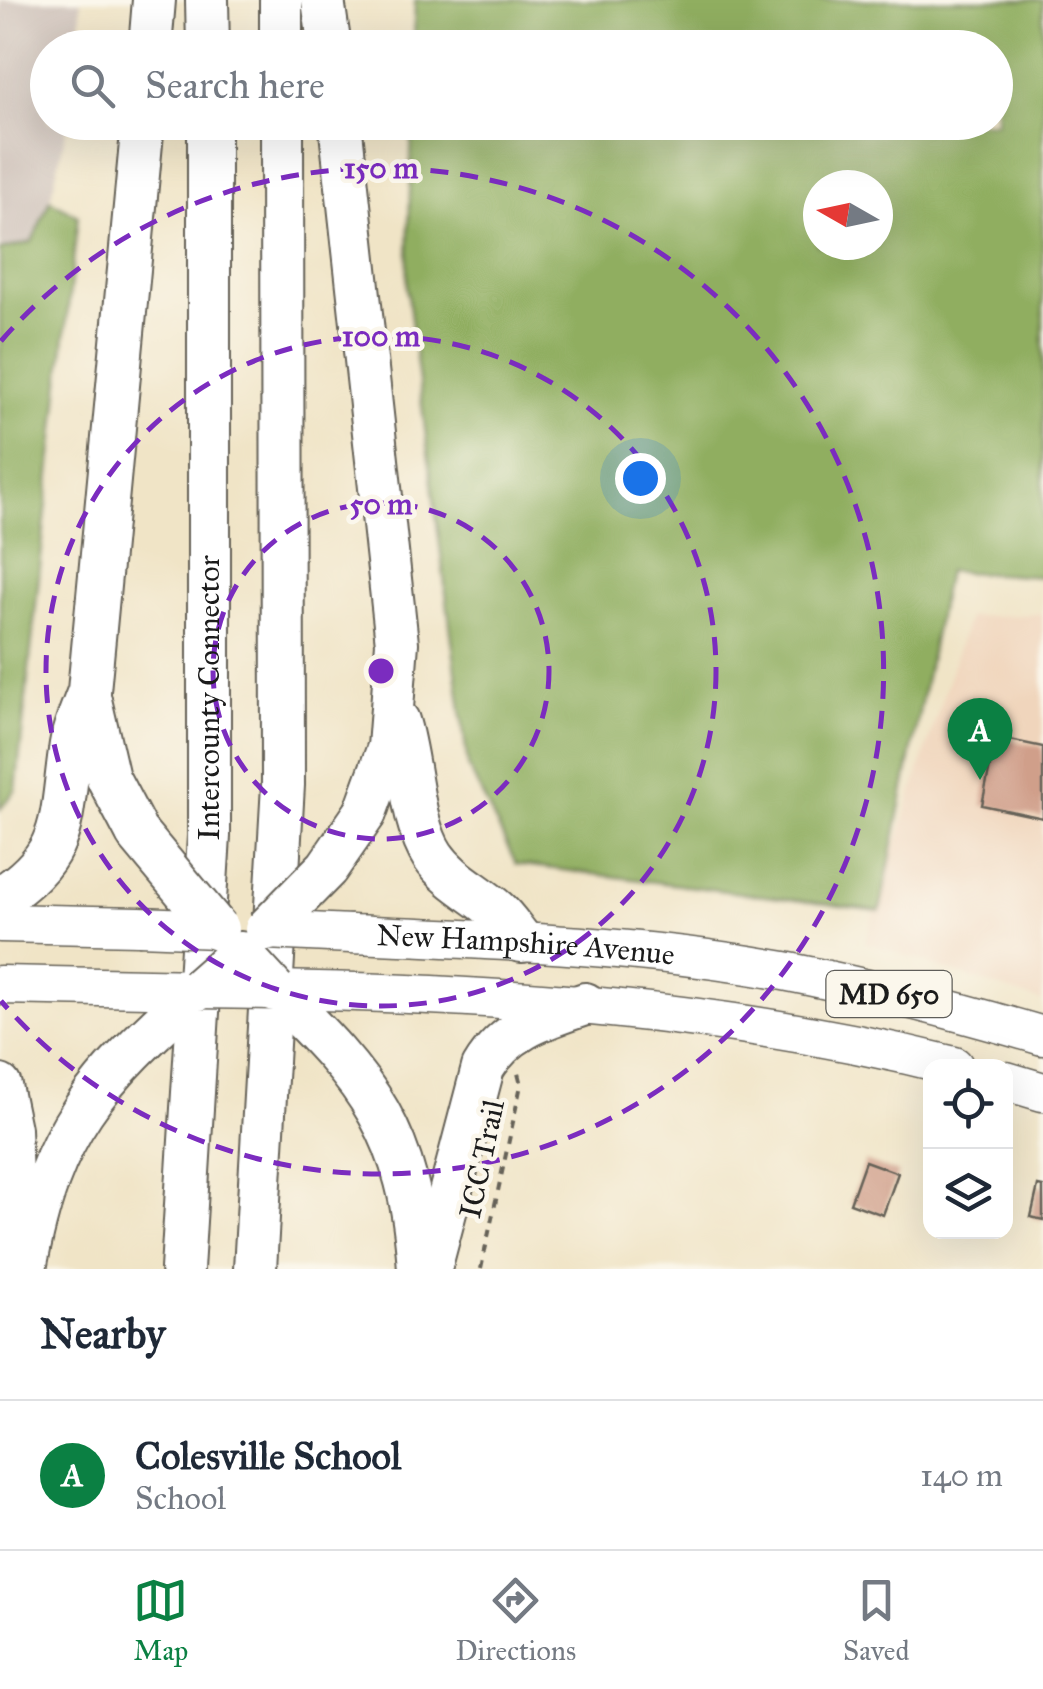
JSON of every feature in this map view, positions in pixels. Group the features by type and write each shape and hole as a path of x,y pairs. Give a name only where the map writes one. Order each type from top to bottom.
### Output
{"highway":[{"path":"152,30 154,0"},
{"path":"208,0 208,30"},
{"path":"281,0 281,30"},
{"path":"323,0 327,30"},
{"path":"0,898 46,860 56,843 66,804 70,748 89,691 141,140"},
{"name":"Intercounty Connector","path":"182,1269 209,836 209,140"},
{"path":"255,1269 283,785 282,140"},
{"path":"25,1269 33,1222 55,1156 88,1098 127,1054 199,989 241,938 327,868 365,813 380,779 395,712 397,643 342,140"},
{"path":"89,691 108,778 137,833 241,938 274,990 348,1064 382,1114 397,1146 413,1213 419,1269"},
{"path":"395,712 411,762 422,834 432,854 465,889 498,912 522,941"},
{"path":"430,1269 483,1068 496,1046 511,1034 586,1004"},
{"path":"0,1086 9,1129 10,1229 16,1269"}],"main road":[{"name":"New Hampshire Avenue","path":"0,924 139,926 241,938 351,934 522,941 782,971 952,1010 1043,1036"},
{"name":"New Hampshire Avenue","path":"0,985 350,991 586,1004 791,1032 923,1060"},
{"path":"1013,1082 1043,1092"}],"path":[{"name":"ICC Trail","path":"481,1269 521,1085 510,1060"}],"shaded area":[{"path":"0,0 81,0 80,30 30,30 30,140 64,140 50,200 32,242 0,250"},
{"path":"1043,614 1043,1002 865,942 968,617"}],"green space":[{"path":"415,0 1043,0 1043,577 947,571 880,911 516,864 468,766 407,288 411,140 1013,140 1013,30 414,30"},
{"path":"50,200 78,216 16,790 0,809 0,250 32,242"}],"building":[{"path":"996,737 1043,747 1043,818 982,805"},
{"path":"865,1161 898,1173 883,1215 850,1203"},
{"path":"1038,1186 1043,1187 1043,1220 1031,1217"}],"place":[{"name":"Colesville School","path":"980,780"}]}
